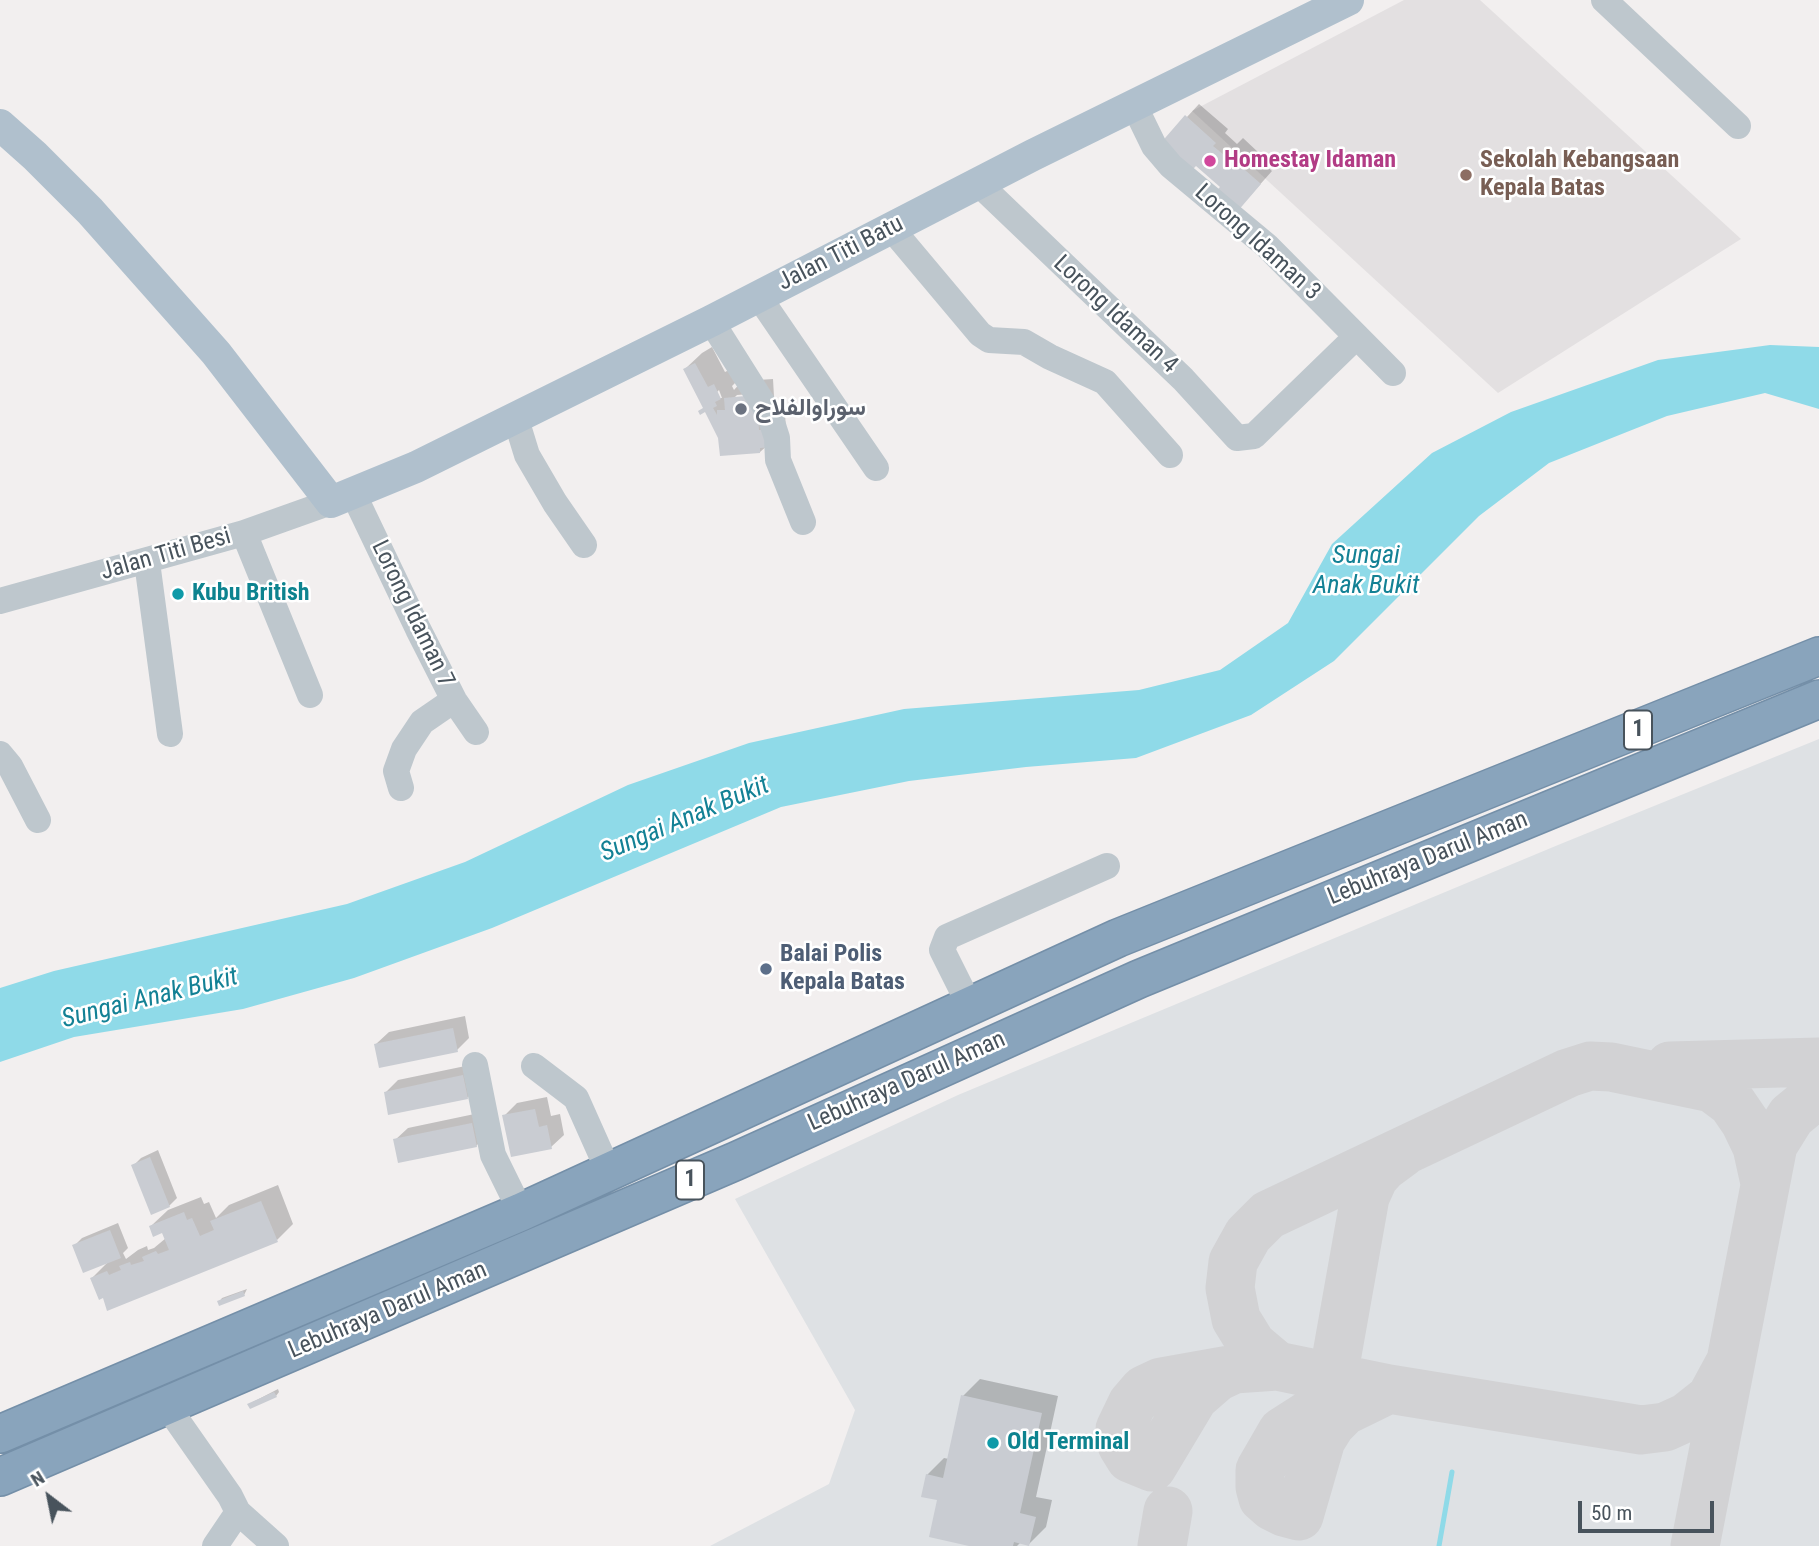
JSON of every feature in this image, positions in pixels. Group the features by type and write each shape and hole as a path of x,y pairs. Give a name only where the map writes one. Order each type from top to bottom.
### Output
{"highway":[{"name":"Lebuhraya Darul Aman","path":"0,1434 521,1212 1118,938 1819,656"},
{"name":"Lebuhraya Darul Aman","path":"0,1477 736,1161 1139,979 1819,699"},
{"path":"1528,775 1544,812"},
{"path":"1118,938 1139,979"}],"main road":[{"name":"Jalan Titi Batu","path":"342,497 416,467 1348,0"},
{"path":"0,125 90,211 342,497"}],"street":[{"path":"1604,0 1738,126"},
{"name":"Lorong Idaman 3","path":"1134,105 1154,146 1171,166 1267,246 1393,373"},
{"name":"Lorong Idaman 4","path":"979,184 1183,379 1237,438 1254,436 1356,337"},
{"path":"891,228 980,334 989,340 1024,342 1049,358 1105,382 1170,455"},
{"path":"759,297 876,468"},
{"path":"711,321 769,413 777,438 778,460 803,522"},
{"path":"515,416 527,455 584,545"},
{"name":"Jalan Titi Besi","path":"0,601 244,533 342,497"},
{"name":"Lorong Idaman 7","path":"342,497 391,574 454,700 476,732"},
{"path":"244,533 310,695"},
{"path":"147,562 170,734"},
{"path":"401,788 396,771 404,749 422,722 454,700"},
{"path":"0,754 9,765 38,820"},
{"path":"970,1006 942,950 947,937 1107,866"},
{"path":"475,1065 493,1155 521,1212"},
{"path":"534,1066 576,1098 609,1172"},
{"path":"167,1406 238,1511 276,1546"},
{"path":"215,1546 238,1511"}],"shaded area":[{"name":"Sekolah Kebangsaan Kepala Batas","path":"1404,0 1480,0 1741,239 1498,393 1192,111"},
{"path":"1819,739 1819,1546 710,1546 829,1484 855,1410 735,1199 958,1095"}],"water":[{"name":"Sungai Anak Bukit","path":"1770,345 1819,347 1819,409 1765,393 1667,416 1549,463 1479,516 1334,661 1251,715 1136,758 1026,767 909,781 781,807 492,928 354,978 243,1009 74,1037 0,1062 0,988 54,971 347,904 465,862 628,785 749,743 904,709 1139,690 1220,670 1288,623 1332,544 1432,453 1511,412 1658,360"}],"building":[{"name":"Homestay Idaman","path":"1185,115 1216,143 1213,146 1224,155 1229,149 1248,166 1245,170 1261,184 1237,212 1215,192 1220,187 1196,166 1190,172 1159,145"},
{"name":"سوراوالفلاح","path":"695,363 708,387 714,384 721,399 715,402 717,406 713,408 717,415 717,410 725,410 724,398 756,395 759,430 768,430 770,447 760,448 760,453 720,456 718,438 705,412 700,415 698,411 703,408 683,369"},
{"path":"453,1028 458,1052 379,1068 374,1044"},
{"path":"463,1075 468,1099 388,1115 384,1092"},
{"path":"535,1109 539,1127 547,1125 552,1149 511,1157 502,1115"},
{"path":"472,1123 477,1147 398,1163 393,1139"},
{"path":"150,1157 170,1207 151,1215 131,1165"},
{"path":"261,1201 278,1242 107,1311 103,1298 99,1300 90,1278 107,1271 109,1275 121,1270 119,1266 144,1261 142,1257 156,1251 158,1254 169,1250 162,1233 153,1237 149,1226 184,1212 187,1220 192,1218 200,1236 214,1230 210,1221"},
{"path":"110,1230 121,1258 83,1273 72,1245"},
{"path":"243,1291 245,1296 219,1306 217,1301"},
{"path":"274,1392 277,1397 250,1409 247,1404"},
{"name":"Old Terminal","path":"961,1395 1042,1413 1020,1513 1036,1517 1029,1546 1014,1542 1013,1546 969,1546 929,1537 937,1500 921,1497 926,1474 943,1478"}],"waterway":[{"path":"1439,1546 1452,1472"}],"taxiway":[{"path":"1670,1066 1819,1062"},
{"path":"1277,1366 1252,1345 1236,1319 1230,1288 1233,1262 1248,1235 1268,1215 1568,1073 1590,1066 1611,1067 1712,1088 1732,1103 1745,1122 1757,1147 1765,1183"},
{"path":"1695,1546 1773,1145 1791,1116 1819,1093"},
{"path":"1322,1407 1327,1401 1333,1377 1365,1197 1374,1177 1402,1153"},
{"path":"1234,1369 1217,1377 1194,1397 1152,1467 1130,1458 1122,1445 1120,1429 1132,1404 1144,1390 1161,1382 1234,1369 1277,1366 1389,1389 1641,1430 1665,1427 1687,1417 1711,1398 1730,1363"},
{"path":"1389,1389 1344,1411 1331,1424 1321,1440 1299,1516 1284,1512 1263,1498 1260,1470 1282,1432 1307,1416 1389,1389"},
{"path":"1162,1546 1168,1511"}],"place":[{"name":"Homestay Idaman","path":"1210,161"},
{"name":"Sekolah Kebangsaan Kepala Batas","path":"1466,175"},
{"name":"سوراوالفلاح","path":"741,409"},
{"name":"Kubu British","path":"178,594"},
{"name":"Balai Polis Kepala Batas","path":"766,969"},
{"name":"Old Terminal","path":"993,1443"}]}
